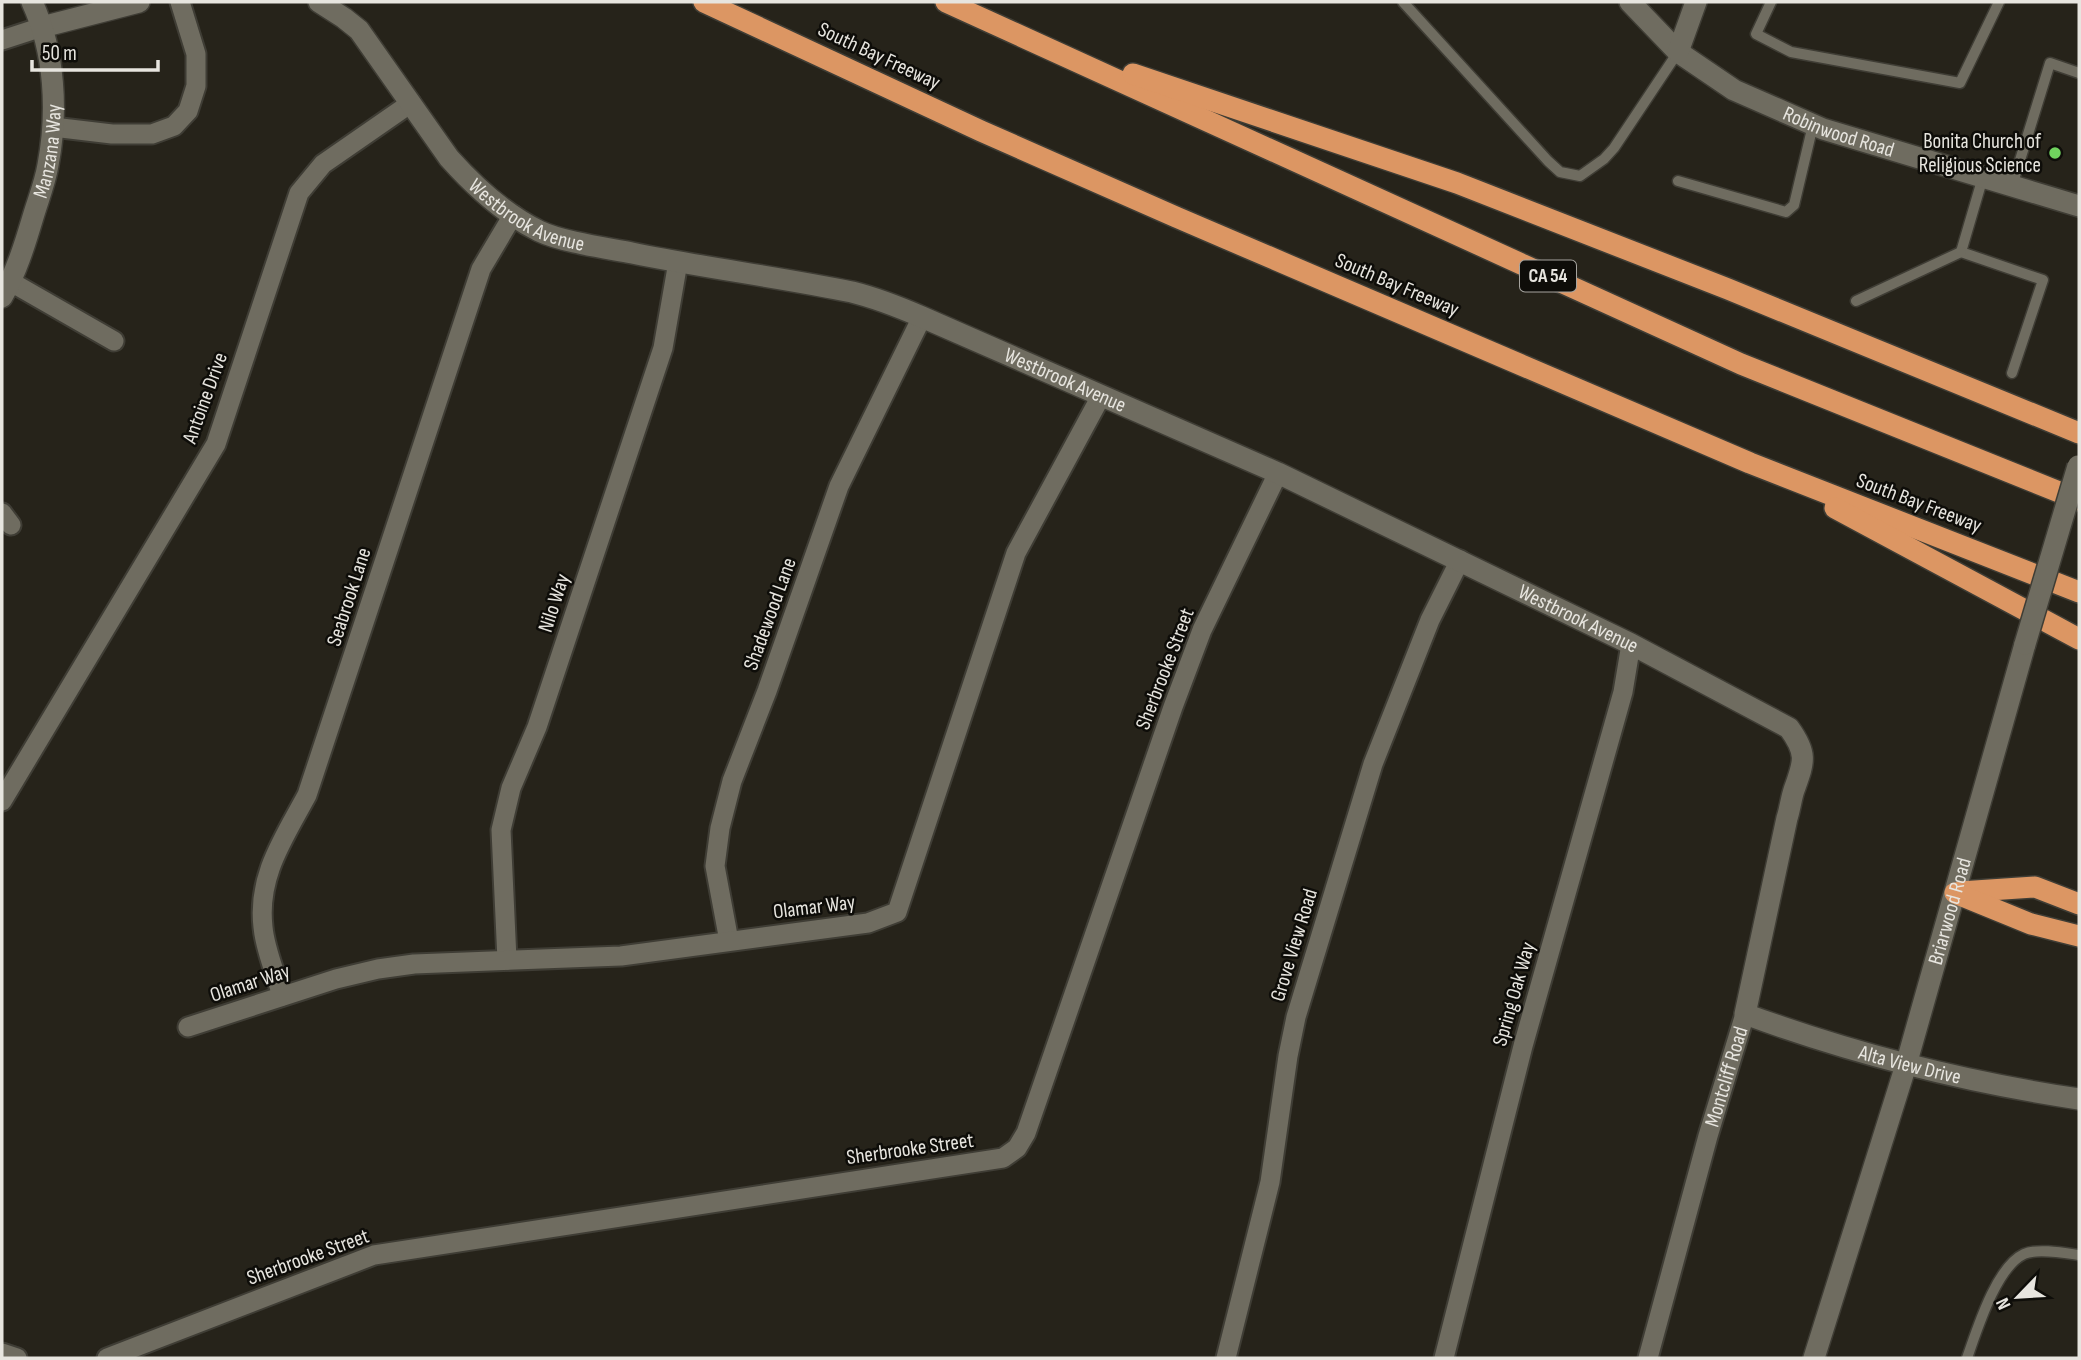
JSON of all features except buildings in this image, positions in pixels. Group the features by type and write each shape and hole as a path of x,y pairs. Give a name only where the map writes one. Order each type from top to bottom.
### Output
{"highway":[{"name":"South Bay Freeway","path":"704,2 1176,218 1750,463 2079,592"},
{"name":"CA 54","path":"946,2 1741,363 2079,500"},
{"path":"1023,37 1466,187 1728,289 2079,433"},
{"path":"1750,463 2079,639"},
{"path":"1955,892 2035,887 2079,904"},
{"path":"1955,892 2031,923 2079,936"}],"street":[{"name":"Manzana Way","path":"6,290 28,233 48,167 53,127 52,80 42,27 32,2"},
{"path":"2,40 139,2"},
{"path":"53,127 112,134 152,134 174,126 188,111 196,86 196,54 180,2"},
{"name":"Westbrook Avenue","path":"319,2 359,30 449,158 466,177 513,215 542,233 678,262 853,293 885,302 1278,473 1631,644 1789,728 1800,743 1803,766 1794,790"},
{"name":"Robinwood Road","path":"1630,2 1678,52 1734,90 1813,125 2079,206"},
{"path":"1678,52 1696,2"},
{"name":"Antoine Drive","path":"2,801 216,444 299,193 323,163 411,103"},
{"name":"Seabrook Lane","path":"282,996 263,929 262,900 271,862 307,795 481,269 513,215"},
{"name":"Nilo Way","path":"507,960 501,830 511,788 537,727 663,348 678,262"},
{"path":"6,290 114,341"},
{"name":"Shadewood Lane","path":"729,941 715,866 719,828 726,798 839,486 922,317"},
{"name":"Olamar Way","path":"188,1027 336,979 378,969 414,964 621,957 868,923 897,912 1016,553 1101,396"},
{"name":"Briarwood Road","path":"1814,1358 1906,1065 2025,644 2079,465"},
{"name":"Sherbrooke Street","path":"107,1358 374,1255 1003,1158 1017,1148 1026,1133 1202,630 1278,473"},
{"name":"Grove View Road","path":"1226,1358 1270,1182 1296,1017 1373,764 1430,620 1460,560"},
{"name":"Spring Oak Way","path":"1444,1358 1523,1046 1623,692 1631,644"},
{"name":"Montcliff Road","path":"1648,1358 1710,1130 1745,1014 1794,790"},
{"name":"Alta View Drive","path":"1745,1014 1829,1044 1906,1065 2017,1090 2079,1099"},
{"path":"2,1353 16,1358"}],"lane":[{"path":"1403,2 1548,161 1560,172 1580,176 1604,159 1678,52"},
{"path":"1771,2 1756,34 1791,52 1960,83 1999,2"},
{"path":"2012,186 2050,63 2079,73"},
{"path":"1678,181 1786,212 1794,205 1813,125"},
{"path":"1961,252 1983,177"},
{"path":"1856,301 1961,252 2043,280 2012,373"},
{"path":"1967,1358 2001,1275 2024,1254 2036,1251 2079,1255"}],"place":[{"name":"Bonita Church of Religious Science","path":"2055,153"}]}
